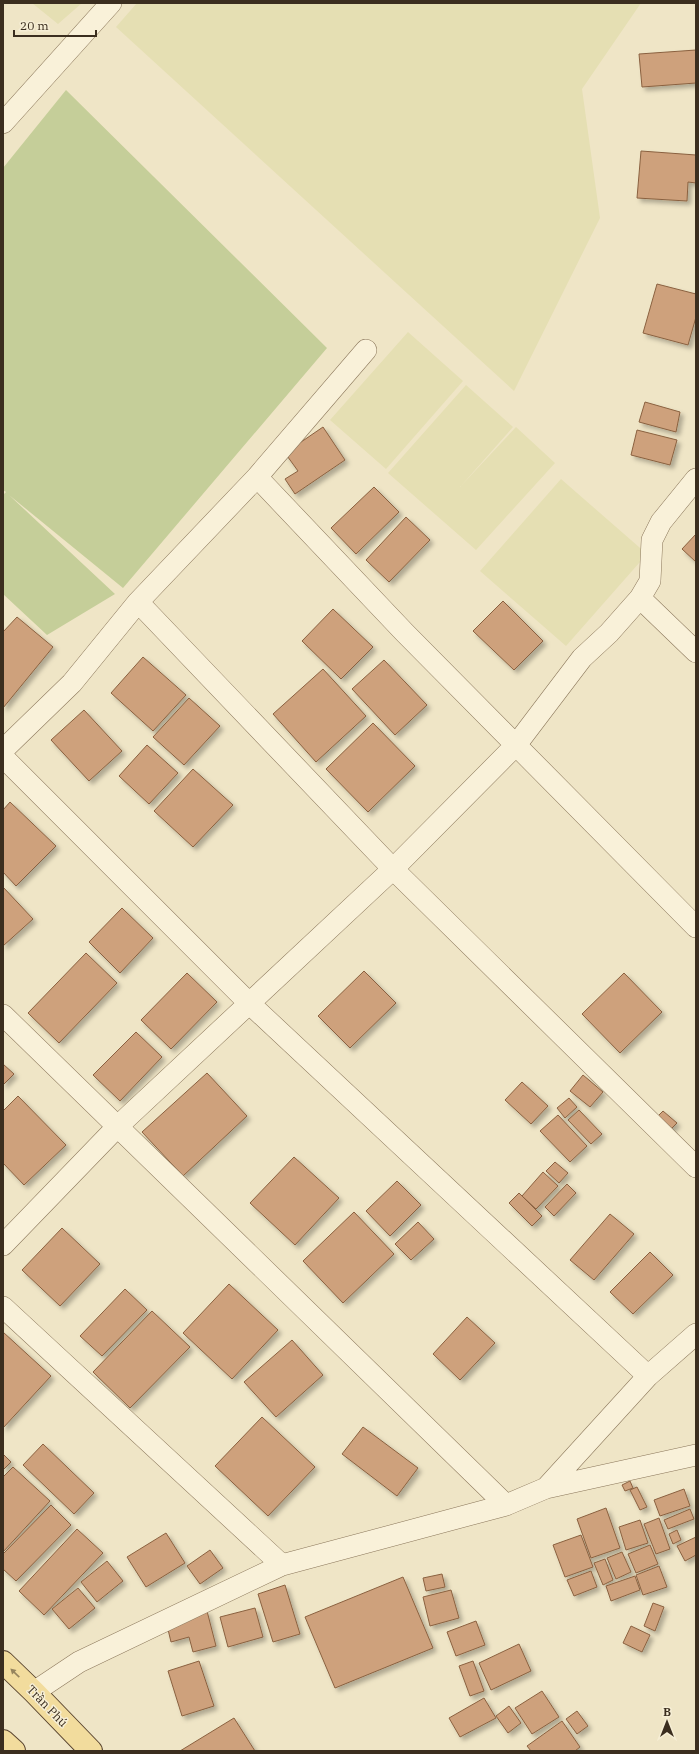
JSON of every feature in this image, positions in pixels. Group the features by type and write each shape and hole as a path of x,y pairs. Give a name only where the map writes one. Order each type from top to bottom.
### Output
{"main road":[{"name":"Trần Phú","path":"3,1662 91,1751"},
{"path":"3,1740 14,1751"}],"street":[{"path":"3,123 111,3"},
{"path":"3,750 72,683 138,602 257,477 366,350"},
{"path":"257,477 405,633 696,927"},
{"path":"3,1245 118,1126 393,869 516,745 582,658 609,633 640,598 650,581 652,540 661,522 696,479"},
{"path":"640,598 696,652"},
{"path":"138,602 393,869 696,1167"},
{"path":"3,757 250,1004 648,1376"},
{"path":"3,1015 506,1505"},
{"path":"3,1308 282,1566"},
{"path":"546,1488 648,1376 696,1334"},
{"path":"34,1692 79,1662 282,1566 506,1505 546,1488 696,1455"}],"shaded area":[{"path":"32,3 82,3 58,24"},
{"path":"137,3 641,3 582,89 600,218 514,391 116,27"},
{"path":"408,332 463,381 386,469 330,420"},
{"path":"466,385 513,427 460,487 516,427 555,463 476,550 388,473"},
{"path":"561,479 647,554 566,646 480,571"}],"green space":[{"path":"66,90 327,348 123,588 9,495 115,594 47,635 3,594 3,495 6,492 3,490 3,168"}],"building":[{"path":"696,50 696,83 642,87 639,54"},
{"path":"641,151 696,155 696,183 688,182 687,201 637,198"},
{"path":"657,284 696,294 696,317 688,345 643,333"},
{"path":"645,402 680,412 676,432 639,422"},
{"path":"323,427 345,460 295,494 285,479 298,471 285,453"},
{"path":"637,430 677,440 670,465 631,455"},
{"path":"374,487 399,512 356,554 331,528"},
{"path":"406,517 430,540 389,582 366,560"},
{"path":"696,534 696,562 682,549"},
{"path":"503,601 543,641 514,670 473,631"},
{"path":"333,609 373,647 341,679 302,641"},
{"path":"17,617 53,647 3,708 3,632"},
{"path":"143,657 186,695 153,731 111,693"},
{"path":"384,660 427,705 395,735 352,689"},
{"path":"323,669 366,716 316,762 273,714"},
{"path":"189,698 220,726 184,765 153,737"},
{"path":"84,710 122,751 89,781 51,740"},
{"path":"373,723 415,766 368,812 326,769"},
{"path":"147,745 178,773 149,804 119,776"},
{"path":"193,769 233,805 193,847 154,811"},
{"path":"10,802 56,846 16,886 3,872 3,810"},
{"path":"3,887 33,919 3,946"},
{"path":"122,908 153,938 120,973 89,942"},
{"path":"86,953 117,983 59,1043 28,1013"},
{"path":"364,971 396,1003 350,1048 318,1016"},
{"path":"187,973 217,1002 171,1049 141,1020"},
{"path":"624,973 662,1012 620,1053 582,1014"},
{"path":"136,1032 162,1057 120,1101 93,1075"},
{"path":"3,1064 14,1074 3,1085"},
{"path":"207,1073 247,1116 183,1176 142,1132"},
{"path":"583,1075 603,1092 590,1107 570,1091"},
{"path":"522,1082 548,1106 531,1124 505,1100"},
{"path":"18,1096 66,1145 24,1185 3,1163 3,1111"},
{"path":"569,1098 577,1107 565,1118 557,1108"},
{"path":"579,1110 602,1134 591,1144 568,1120"},
{"path":"663,1111 677,1123 667,1133 653,1121"},
{"path":"558,1115 587,1146 570,1162 540,1131"},
{"path":"294,1157 339,1198 295,1245 250,1203"},
{"path":"555,1162 568,1173 559,1183 546,1171"},
{"path":"543,1172 558,1186 536,1209 522,1196"},
{"path":"397,1181 421,1205 390,1236 366,1211"},
{"path":"567,1184 576,1193 554,1216 545,1207"},
{"path":"519,1193 542,1216 532,1226 509,1203"},
{"path":"354,1212 394,1254 343,1303 303,1261"},
{"path":"610,1214 634,1234 594,1280 570,1260"},
{"path":"418,1222 434,1239 411,1260 395,1244"},
{"path":"62,1228 100,1264 60,1306 22,1270"},
{"path":"650,1252 673,1275 633,1314 610,1292"},
{"path":"229,1284 278,1330 232,1379 183,1333"},
{"path":"125,1289 147,1310 102,1356 80,1336"},
{"path":"152,1311 190,1347 130,1408 93,1372"},
{"path":"467,1317 495,1343 460,1380 433,1354"},
{"path":"3,1332 51,1376 3,1428"},
{"path":"292,1340 323,1375 276,1417 244,1382"},
{"path":"262,1417 315,1467 268,1516 215,1466"},
{"path":"363,1427 418,1468 397,1496 342,1454"},
{"path":"43,1444 94,1493 74,1514 23,1465"},
{"path":"3,1454 11,1462 3,1470"},
{"path":"13,1467 50,1501 3,1552 3,1477"},
{"path":"630,1481 633,1488 625,1491 622,1485"},
{"path":"637,1487 647,1507 640,1510 630,1490"},
{"path":"684,1489 690,1506 660,1516 654,1500"},
{"path":"51,1505 71,1525 16,1581 3,1569 3,1554"},
{"path":"606,1508 620,1548 591,1558 577,1519"},
{"path":"690,1509 694,1519 668,1529 664,1520"},
{"path":"659,1518 670,1549 656,1554 644,1524"},
{"path":"640,1520 648,1543 626,1550 619,1527"},
{"path":"77,1529 103,1553 44,1615 19,1591"},
{"path":"677,1530 681,1540 673,1544 669,1534"},
{"path":"166,1533 185,1563 146,1587 127,1557"},
{"path":"581,1535 593,1567 565,1577 553,1545"},
{"path":"696,1537 696,1555 685,1561 677,1546"},
{"path":"650,1545 658,1564 636,1573 628,1554"},
{"path":"210,1550 223,1568 200,1584 187,1566"},
{"path":"622,1552 631,1572 616,1579 607,1558"},
{"path":"605,1559 613,1580 603,1585 594,1563"},
{"path":"107,1561 123,1581 97,1602 81,1582"},
{"path":"659,1566 667,1587 643,1595 636,1575"},
{"path":"591,1571 597,1587 574,1596 567,1580"},
{"path":"442,1574 445,1587 426,1591 423,1578"},
{"path":"635,1576 640,1590 611,1601 606,1586"},
{"path":"403,1577 433,1648 335,1688 305,1617"},
{"path":"285,1585 300,1634 273,1642 258,1594"},
{"path":"78,1588 95,1608 69,1629 52,1609"},
{"path":"451,1590 459,1618 430,1626 423,1597"},
{"path":"653,1603 664,1607 655,1631 644,1626"},
{"path":"255,1608 263,1637 228,1647 220,1617"},
{"path":"207,1611 216,1646 193,1652 189,1637 171,1642 166,1621"},
{"path":"476,1621 485,1645 456,1656 447,1632"},
{"path":"631,1626 650,1635 642,1652 623,1643"},
{"path":"519,1644 531,1671 491,1690 479,1663"},
{"path":"199,1661 214,1706 182,1716 168,1671"},
{"path":"473,1661 484,1691 470,1696 459,1666"},
{"path":"542,1691 559,1717 532,1734 515,1708"},
{"path":"484,1698 496,1718 460,1737 449,1718"},
{"path":"509,1706 521,1723 508,1733 496,1716"},
{"path":"577,1711 588,1726 577,1734 566,1719"},
{"path":"234,1718 255,1751 180,1751"},
{"path":"562,1721 580,1747 575,1751 531,1751 527,1746"}]}
